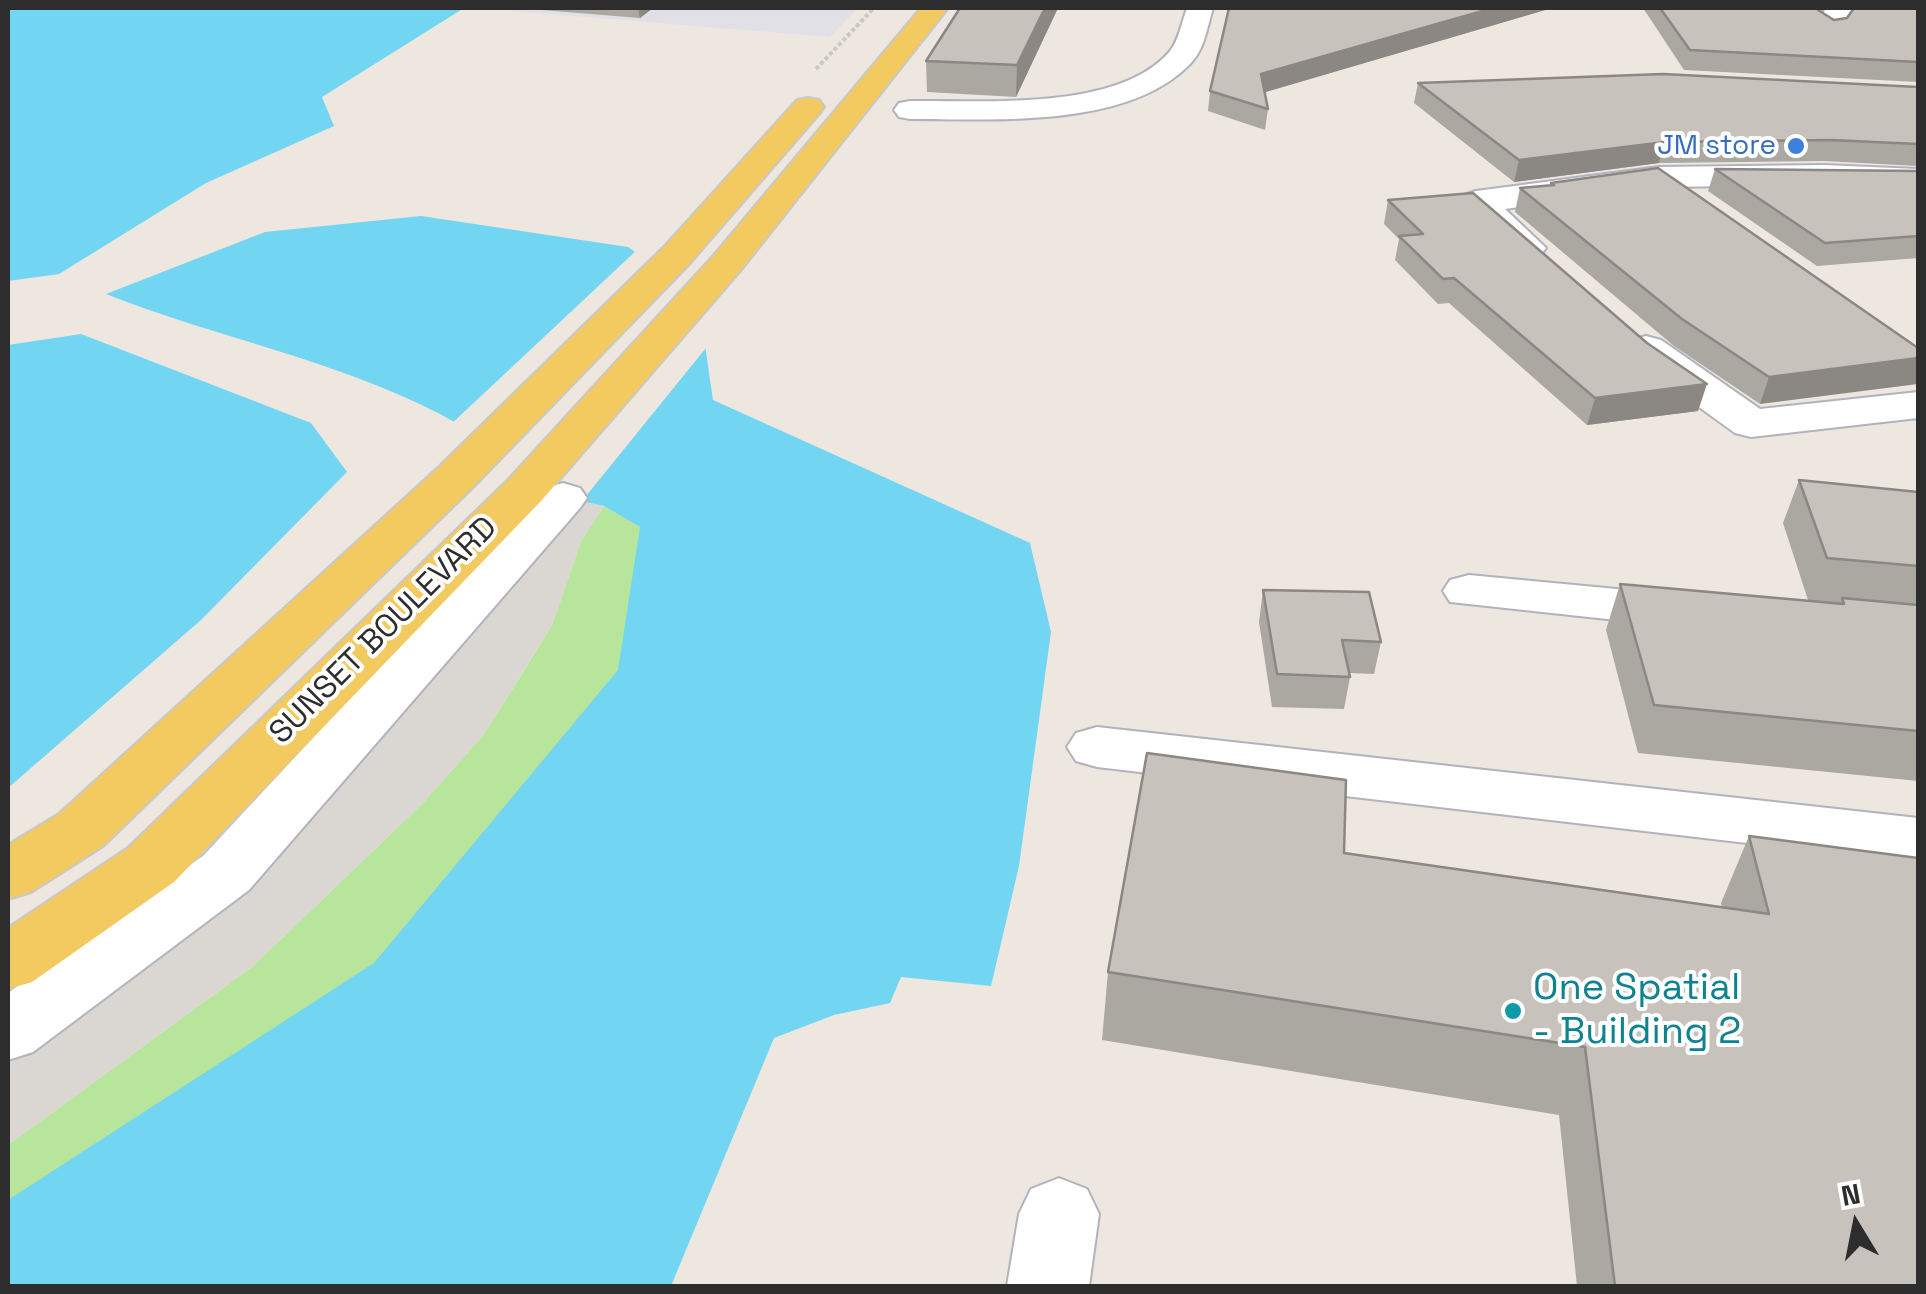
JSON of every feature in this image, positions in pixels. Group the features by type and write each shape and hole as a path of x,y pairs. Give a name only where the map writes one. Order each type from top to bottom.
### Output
{"main road":[{"name":"SUNSET BOULEVARD","path":"8,963 151,865 544,494 727,262 936,8"},
{"name":"SUNSET BOULEVARD","path":"8,876 81,830 456,477 677,255 832,80"}],"street":[{"path":"910,110 1050,104 1127,93 1182,56 1200,8"},
{"path":"1552,270 1476,202 1659,177 1824,175 1918,179"},
{"path":"1659,177 1708,211"},
{"path":"1612,320 1657,358 1751,423 1918,405"},
{"path":"8,1031 226,873 544,494"},
{"path":"1469,591 1729,615"},
{"path":"1097,747 1918,842"}],"shaded area":[{"path":"858,8 830,37 510,11"},
{"path":"582,501 604,506 581,541 552,625 484,734 423,803 252,967 8,1145 8,1031 226,873"}],"green space":[{"path":"604,506 640,527 664,656 398,963 8,1245 8,1145 252,967 423,803 484,734 552,625 581,541"}],"water":[{"path":"8,8 464,8 322,97 334,126 206,183 59,274 8,281"},
{"path":"421,216 628,247 698,296 713,400 1030,543 1051,632 1019,866 991,986 901,977 890,1003 834,1015 774,1038 671,1286 8,1286 8,1200 374,963 618,670 640,527 604,506 582,501 456,423 398,394 106,294 265,232"},
{"path":"81,334 311,423 347,472 201,620 8,788 8,345"}],"pier":[{"path":"639,248 702,293 710,343 582,501 569,499 449,426"}],"building":[{"path":"960,8 1045,8 1017,65 926,61"},
{"path":"1229,8 1493,8 1261,74 1268,109 1210,91"},
{"path":"1660,8 1820,8 1834,20 1847,18 1854,8 1918,8 1918,62 1690,50"},
{"path":"1663,74 1918,87 1918,144 1831,140 1665,142 1519,160 1418,83"},
{"path":"1658,168 1918,348 1918,358 1769,377 1682,319 1520,188"},
{"path":"1715,169 1918,171 1918,236 1825,243"},
{"path":"1473,193 1647,343 1707,384 1595,398 1454,278 1443,279 1399,236 1423,234 1388,200"},
{"path":"1799,480 1918,492 1918,566 1827,558"},
{"path":"1620,584 1844,604 1842,598 1918,605 1918,731 1654,705"},
{"path":"1263,590 1369,592 1381,642 1342,640 1350,677 1277,674"},
{"path":"1147,753 1346,780 1344,853 1769,914 1749,836 1918,858 1918,1286 1615,1286 1585,1047 1108,972"}],"place":[{"name":"JM store","path":"1796,146"},
{"name":"One Spatial - Building 2","path":"1513,1011"}]}
